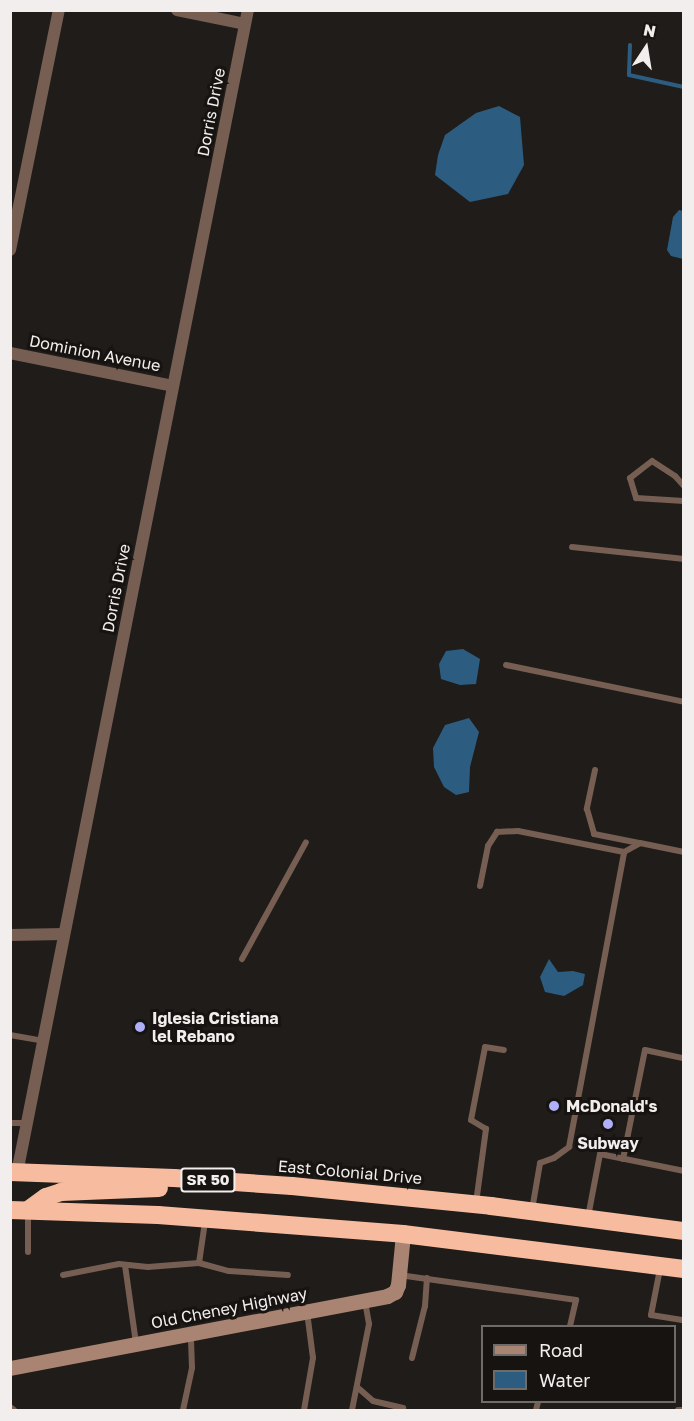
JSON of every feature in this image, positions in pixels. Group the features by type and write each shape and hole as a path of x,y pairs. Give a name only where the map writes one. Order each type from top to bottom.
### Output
{"highway":[{"name":"East Colonial Drive","path":"13,1174 174,1178 476,1204 684,1232"},
{"path":"19,1210 61,1192 165,1188 174,1178"},
{"name":"SR 50","path":"19,1210 205,1218 403,1234 684,1269"}],"street":[{"path":"10,250 59,10"},
{"path":"177,10 245,24"},
{"name":"Dorris Drive","path":"13,1174 27,1124 248,10"},
{"name":"Dominion Avenue","path":"10,353 173,386"},
{"path":"10,935 64,934"},
{"path":"399,1275 403,1234"},
{"name":"Old Cheney Highway","path":"10,1368 365,1300 395,1292 399,1275"}],"lane":[{"path":"684,486 675,476 652,461 630,478 636,498 684,501"},
{"path":"572,547 684,559"},
{"path":"506,665 684,702"},
{"path":"595,770 587,809 594,834 684,852"},
{"path":"480,886 488,846 497,832 518,831 624,852 640,843"},
{"path":"242,959 306,842"},
{"path":"532,1211 540,1164 554,1158 569,1147 624,852"},
{"path":"10,1035 43,1041"},
{"path":"476,1204 486,1129 471,1120 486,1047 504,1050"},
{"path":"623,1159 645,1050 684,1058"},
{"path":"10,1123 27,1124"},
{"path":"588,1218 600,1154 684,1171"},
{"path":"19,1210 28,1252"},
{"path":"199,1263 205,1218"},
{"path":"63,1275 125,1264 148,1268 199,1263 229,1270 288,1275"},
{"path":"125,1264 136,1343"},
{"path":"660,1266 651,1316 684,1320"},
{"path":"399,1275 576,1300 570,1325"},
{"path":"412,1358 425,1306 427,1278"},
{"path":"352,1410 369,1324 365,1300"},
{"path":"304,1410 313,1358 307,1311"},
{"path":"183,1410 192,1368 191,1333"},
{"path":"357,1387 379,1404 403,1408"},
{"path":"10,1407 14,1410"}],"water":[{"path":"499,106 520,117 524,165 508,194 470,202 435,175 438,155 445,135 476,113"},
{"path":"679,210 683,211 683,259 671,256 667,250 673,217"},
{"path":"463,649 480,659 476,684 460,685 441,679 439,664 446,651"},
{"path":"469,718 479,732 470,767 469,792 456,795 444,787 434,767 433,748 445,725"},
{"path":"549,959 558,972 573,971 585,974 583,985 564,996 545,992 540,977"}],"waterway":[{"path":"630,45 629,75 684,87"}],"place":[{"name":"Iglesia Cristiana lel Rebano","path":"140,1027"},
{"name":"McDonald's","path":"554,1106"},
{"name":"Subway","path":"608,1124"}]}
